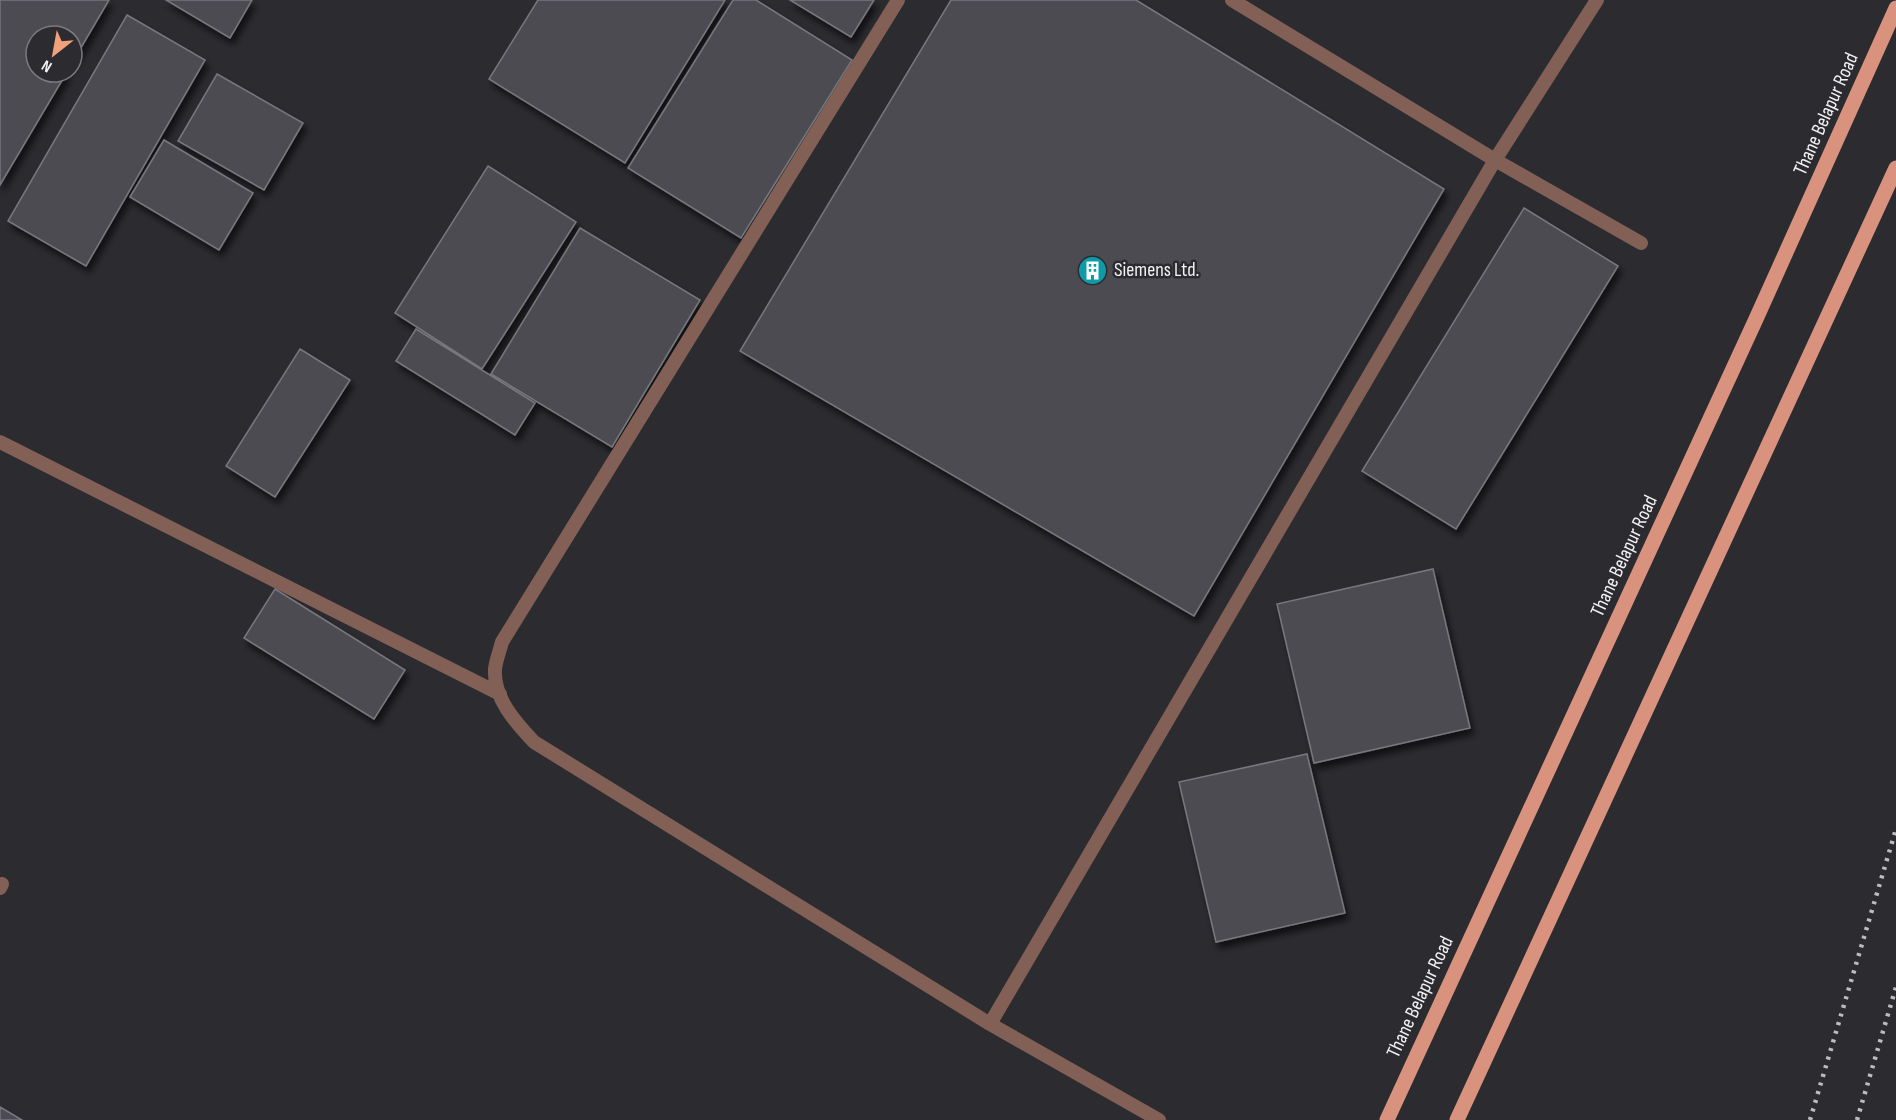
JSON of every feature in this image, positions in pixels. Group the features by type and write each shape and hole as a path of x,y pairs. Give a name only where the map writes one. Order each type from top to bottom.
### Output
{"main road":[{"name":"Thane Belapur Road","path":"1387,1120 1756,319 1896,8"},
{"path":"1457,1120 1896,168"}],"lane":[{"path":"898,0 502,642 495,670 500,694 513,719 534,742 990,1024 1159,1120"},
{"path":"1232,0 1495,160 1641,243"},
{"path":"990,1024 1495,160 1597,0"},
{"path":"0,442 500,694"}],"building":[{"path":"0,0 109,0 84,43 84,24 24,24 24,84 60,84 0,185"},
{"path":"166,0 252,0 230,38"},
{"path":"538,0 725,0 625,163 489,79"},
{"path":"733,0 756,0 852,60 741,238 628,168"},
{"path":"790,0 874,0 851,37"},
{"name":"Siemens Ltd.","path":"951,0 1136,0 1444,189 1194,616 740,351"},
{"path":"127,15 205,60 86,266 8,221"},
{"path":"217,74 303,123 264,190 178,141"},
{"path":"164,140 253,193 219,250 130,197"},
{"path":"488,166 576,222 482,369 395,313"},
{"path":"1524,208 1618,266 1456,529 1362,471"},
{"path":"580,228 700,300 612,447 491,374"},
{"path":"416,329 535,403 515,435 396,361"},
{"path":"300,349 350,380 275,497 226,466"},
{"path":"1433,569 1470,728 1314,763 1277,604"},
{"path":"275,589 405,670 374,719 244,638"},
{"path":"1307,754 1345,913 1216,942 1179,782"},
{"path":"0,1107 22,1120 0,1120"}],"railway":[{"path":"1810,1120 1896,829"},
{"path":"1857,1120 1896,987"}],"place":[{"name":"Siemens Ltd.","path":"1093,270"}]}
